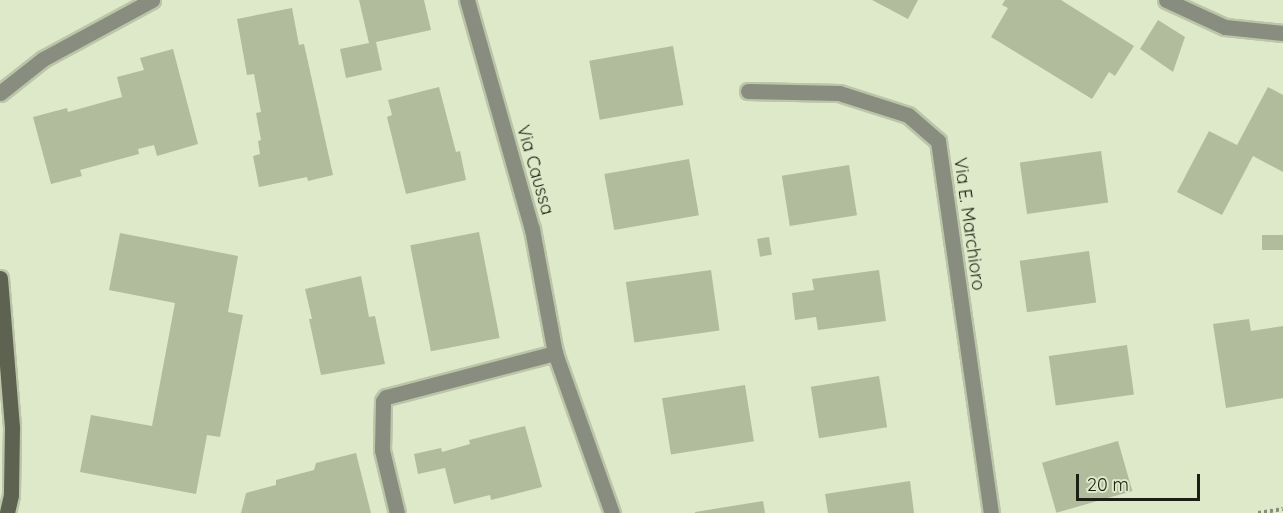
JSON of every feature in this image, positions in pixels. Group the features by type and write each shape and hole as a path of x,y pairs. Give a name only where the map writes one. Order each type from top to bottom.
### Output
{"street":[{"path":"0,93 43,58 152,0"},
{"name":"Via Caussa","path":"467,0 531,229 555,353 612,513"},
{"path":"1166,0 1225,27 1283,33"},
{"name":"Via E. Marchioro","path":"748,91 839,93 908,115 938,141 990,513"},
{"path":"0,278 12,428 11,495 7,513"},
{"path":"397,513 382,450 383,402 386,397 555,353"}],"path":[{"path":"1258,513 1283,509"}],"building":[{"path":"359,0 424,0 431,30 376,42 382,70 346,78 340,49 369,43"},
{"path":"872,0 918,0 908,19"},
{"path":"1005,0 1061,0 1134,46 1115,76 1109,72 1092,99 991,37 1008,8 1002,5"},
{"path":"292,8 299,45 304,44 333,175 308,181 307,177 259,187 253,156 260,154 258,141 261,140 256,113 261,112 254,74 247,75 237,19"},
{"path":"1158,20 1185,37 1173,72 1140,49"},
{"path":"673,46 683,105 600,120 589,61"},
{"path":"173,49 198,144 157,156 154,145 138,149 139,154 80,170 82,176 51,184 33,117 67,108 68,112 122,97 117,77 144,70 140,58"},
{"path":"439,87 456,152 460,151 466,180 406,194 387,117 392,115 388,100"},
{"path":"1268,87 1283,95 1283,172 1253,156 1222,215 1177,192 1209,131 1237,145"},
{"path":"1101,151 1108,202 1027,214 1020,162"},
{"path":"689,159 699,215 614,230 604,174"},
{"path":"849,165 857,215 790,226 782,176"},
{"path":"479,232 500,338 431,351 410,245"},
{"path":"120,233 238,256 228,312 243,315 220,437 207,435 196,494 80,472 91,415 152,426 175,303 109,290"},
{"path":"1262,235 1283,235 1283,250 1262,250"},
{"path":"769,237 772,255 760,257 757,239"},
{"path":"1089,251 1096,302 1027,312 1020,261"},
{"path":"711,270 719,330 634,342 626,282"},
{"path":"879,270 886,321 818,330 816,317 795,320 792,293 814,290 812,279"},
{"path":"361,276 369,317 375,316 385,364 321,375 305,289"},
{"path":"1249,319 1251,331 1283,326 1283,398 1226,408 1213,324"},
{"path":"1127,345 1134,395 1056,406 1049,356"},
{"path":"879,376 887,427 819,438 811,387"},
{"path":"745,385 754,441 671,454 662,398"},
{"path":"525,426 542,487 491,500 490,495 454,504 445,468 418,474 414,454 441,448 442,452 470,444 469,440"},
{"path":"1118,441 1132,491 1056,513 1042,463"},
{"path":"356,453 371,513 241,513 246,493 276,485 276,480 314,470 316,463"},
{"path":"910,481 914,513 828,513 825,494"},
{"path":"763,501 765,513 695,513 695,512"}]}
